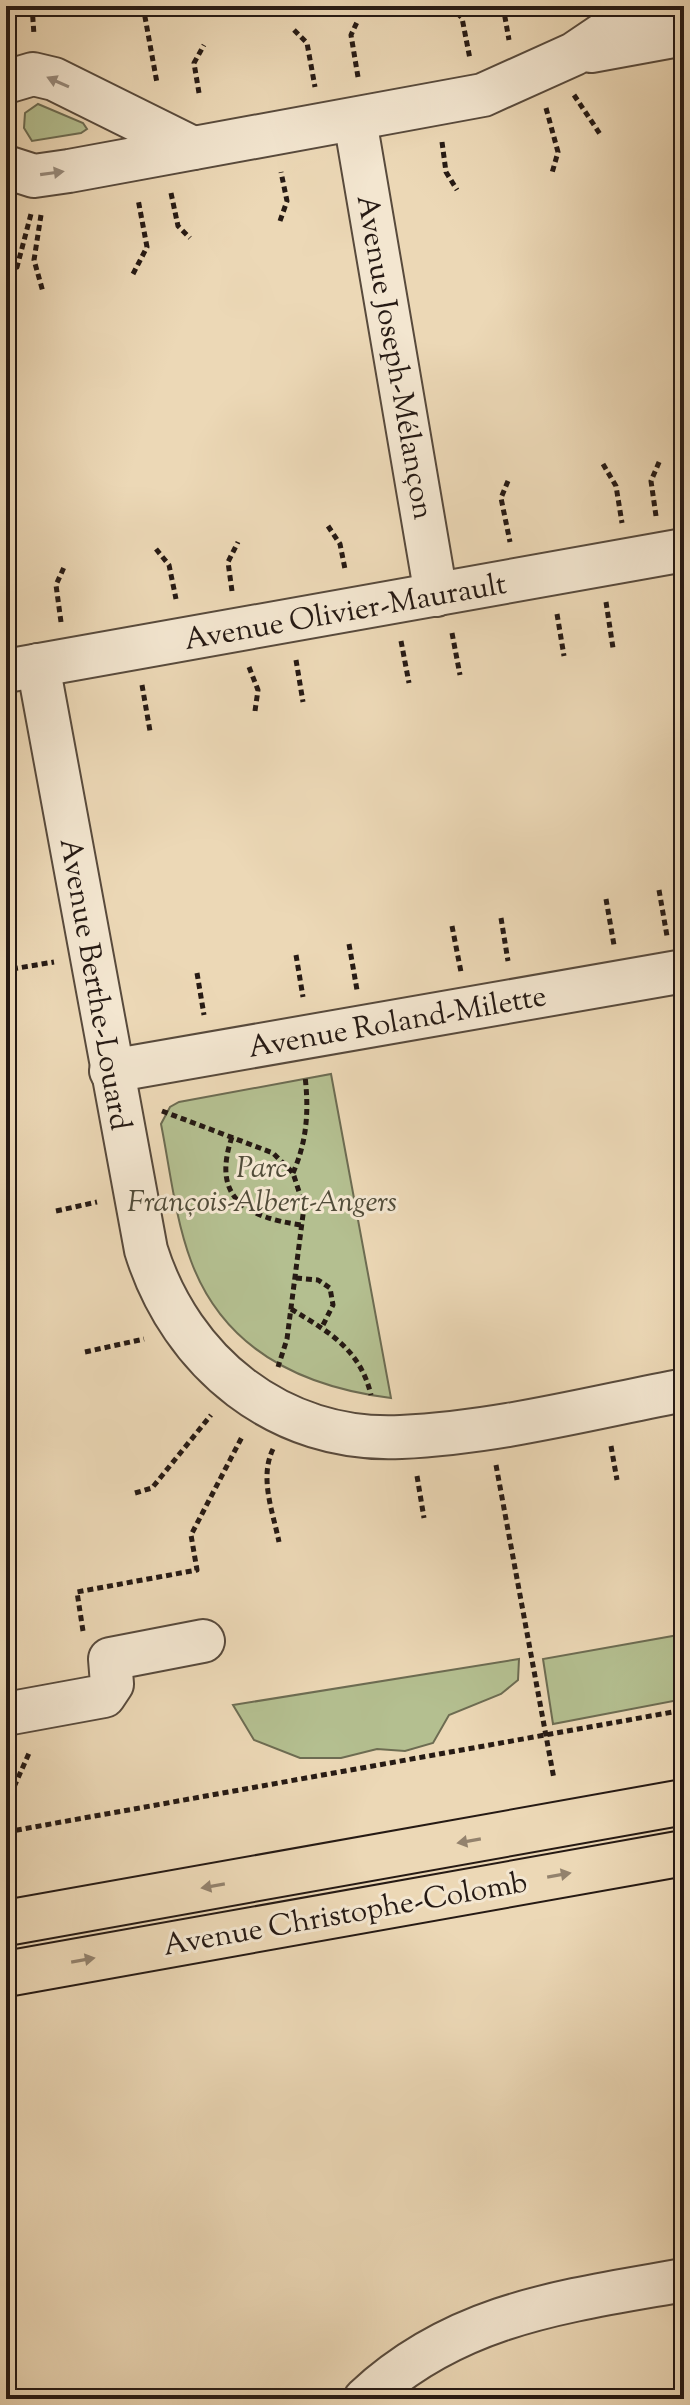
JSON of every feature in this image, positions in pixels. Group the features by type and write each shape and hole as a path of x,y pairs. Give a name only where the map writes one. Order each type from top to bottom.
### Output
{"main road":[{"name":"Avenue Christophe-Colomb","path":"6,1923 684,1802"},
{"name":"Avenue Christophe-Colomb","path":"6,1974 684,1853"}],"street":[{"path":"574,74 645,6"},
{"path":"6,167 34,176 193,148 357,102 483,95 574,74 684,34"},
{"path":"6,82 23,74 43,75 193,148"},
{"name":"Avenue Joseph-Mélançon","path":"357,102 443,612"},
{"name":"Avenue Olivier-Maurault","path":"22,668 443,612 684,550"},
{"name":"Avenue Berthe-Louard","path":"22,668 111,1071 146,1250 159,1286 181,1326 202,1354 260,1403 324,1428 400,1438 489,1426 684,1390"},
{"name":"Avenue Roland-Milette","path":"111,1071 675,954"},
{"path":"6,1714 104,1696 112,1684 110,1659 203,1641"},
{"path":"365,2399 421,2355 500,2317 565,2301 684,2280"}],"path":[{"path":"32,6 34,35"},
{"path":"143,6 157,83"},
{"path":"450,6 462,18 470,61"},
{"path":"503,6 510,45"},
{"path":"6,16 14,40"},
{"path":"357,102 351,35 358,20"},
{"path":"294,30 307,43 316,91"},
{"path":"199,93 194,63 204,45"},
{"path":"574,74 600,134"},
{"path":"546,107 558,152 552,173"},
{"path":"442,141 446,172 457,190"},
{"path":"280,169 287,201 280,221"},
{"path":"170,189 178,226 190,238"},
{"path":"133,274 147,247 137,195"},
{"path":"6,270 17,267 32,211"},
{"path":"42,211 34,260 43,292"},
{"path":"656,519 651,481 660,460"},
{"path":"603,464 616,486 623,525"},
{"path":"508,481 501,498 511,545"},
{"path":"328,526 340,544 346,574"},
{"path":"232,594 228,562 238,542"},
{"path":"156,549 169,565 177,604"},
{"path":"61,625 56,585 65,565"},
{"path":"605,601 613,648"},
{"path":"556,609 564,656"},
{"path":"443,612 460,675"},
{"path":"400,637 409,683"},
{"path":"295,656 303,702"},
{"path":"248,664 258,690 255,711"},
{"path":"141,684 150,731"},
{"path":"659,890 675,954"},
{"path":"606,899 615,947"},
{"path":"501,918 509,966"},
{"path":"452,926 461,974"},
{"path":"349,944 357,992"},
{"path":"296,955 304,1002"},
{"path":"12,969 54,962"},
{"path":"197,973 205,1019"},
{"path":"293,1173 307,1123 305,1075"},
{"path":"161,1110 273,1153 293,1173 304,1207 291,1309 277,1369"},
{"path":"232,1137 223,1171 225,1183 257,1215 301,1225"},
{"path":"56,1211 97,1202"},
{"path":"296,1278 318,1280 330,1288 333,1305 322,1327"},
{"path":"291,1309 322,1327 354,1354 373,1402"},
{"path":"85,1352 144,1339"},
{"path":"135,1493 152,1488 212,1413"},
{"path":"84,1636 77,1592 197,1570 191,1535 244,1434"},
{"path":"611,1440 617,1480"},
{"path":"273,1449 267,1468 267,1484 279,1542"},
{"path":"495,1461 554,1779"},
{"path":"416,1473 424,1518"},
{"path":"6,1832 684,1710"}],"green space":[{"path":"38,104 83,123 87,129 81,133 32,141 24,128 25,113"},
{"name":"Parc François-Albert-Angers","path":"331,1074 391,1398 358,1393 298,1373 270,1359 246,1341 205,1292 185,1245 173,1193 161,1124 170,1107 179,1102"},
{"path":"684,1634 684,1699 553,1724 543,1659"},
{"path":"519,1659 518,1680 501,1694 449,1715 433,1743 405,1751 377,1749 341,1758 300,1758 254,1740 233,1705"}]}
